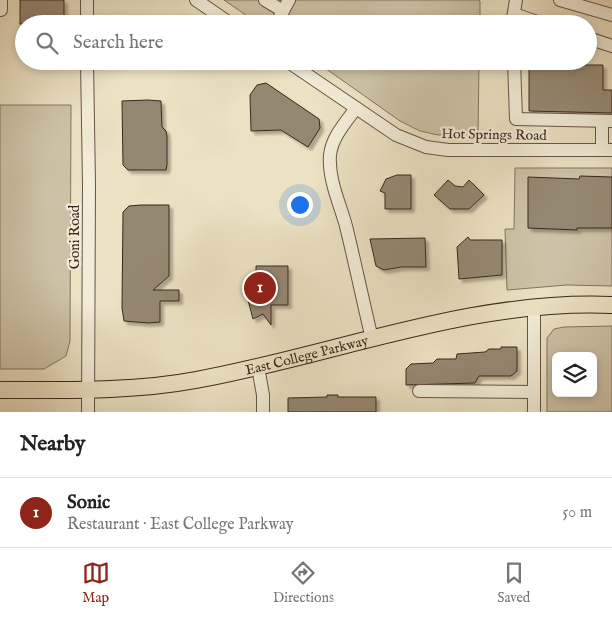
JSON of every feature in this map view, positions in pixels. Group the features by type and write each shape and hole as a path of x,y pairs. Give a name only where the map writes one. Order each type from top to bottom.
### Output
{"main road":[{"name":"East College Parkway","path":"0,390 88,390 170,384 258,367 477,314 534,306 612,306"}],"street":[{"path":"87,0 87,15"},
{"path":"196,0 218,15"},
{"path":"265,0 286,6"},
{"path":"514,15 516,0"},
{"path":"560,0 612,15"},
{"path":"597,41 612,46"},
{"name":"Goni Road","path":"87,70 88,412"},
{"name":"Hot Springs Road","path":"300,70 396,135 411,143 432,148 607,150"},
{"path":"514,70 516,119 607,121 607,150"},
{"path":"356,108 335,138 330,156 332,181 346,227 372,339"},
{"path":"534,306 534,412"},
{"path":"258,367 263,395 263,412"},
{"path":"419,391 534,392"}],"shaded area":[{"path":"224,0 480,1 480,15 246,15"},
{"path":"328,70 479,70 478,135 438,135 420,131 400,121"},
{"path":"0,105 71,105 70,341 66,356 44,369 0,369"},
{"path":"515,168 612,168 612,286 567,285 507,290 505,229 514,229"},
{"path":"612,326 612,412 547,412 547,338 554,329"}],"building":[{"path":"20,0 64,0 64,15 20,15"},
{"path":"597,65 603,65 603,90 612,90 612,113 529,111 529,70 597,70"},
{"path":"266,83 319,119 320,128 308,147 281,130 251,131 250,95 257,85"},
{"path":"122,101 161,101 162,127 166,131 167,137 166,170 128,170 123,165"},
{"path":"397,175 411,175 411,209 385,209 385,193 380,191 386,179"},
{"path":"580,176 612,177 612,228 577,228 577,230 528,228 528,177 579,179"},
{"path":"448,180 455,186 463,187 469,180 484,195 469,209 450,209 434,195"},
{"path":"169,205 169,276 153,290 179,290 179,301 160,301 160,322 124,321 122,308 123,212 129,206"},
{"path":"468,237 470,240 502,240 502,275 459,279 457,247"},
{"path":"425,238 426,267 401,267 384,270 376,266 370,239"},
{"path":"256,266 288,266 288,305 271,305 271,325 263,314 253,319 245,289 256,289"},
{"path":"501,347 517,347 517,371 511,376 479,376 475,383 406,385 406,369 411,364 433,363 437,359 456,359 457,354 485,352 489,349 501,349"},
{"path":"327,395 338,395 338,397 376,397 376,412 288,412 288,398 327,397"}],"place":[{"name":"Sonic","path":"260,288"}]}
